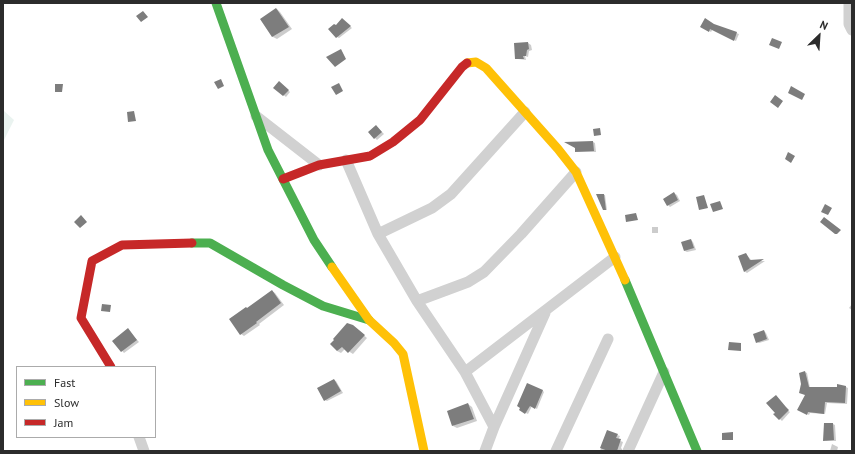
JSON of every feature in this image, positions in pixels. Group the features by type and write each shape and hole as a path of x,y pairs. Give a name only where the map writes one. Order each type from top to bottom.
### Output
{"street":[{"path":"216,3 268,150 314,240 369,320 394,343 403,354 424,451"},
{"path":"849,3 851,26"},
{"path":"283,179 319,165 370,156 393,142 420,120 462,67 469,62 476,62 486,68 558,149 576,172 615,256 697,451"},
{"path":"378,234 432,208 451,194 525,112"},
{"path":"256,116 319,165"},
{"path":"346,160 378,234 417,301 465,372 494,427"},
{"path":"417,301 468,282 484,272 521,234 576,172"},
{"path":"110,366 81,318 92,261 122,245 210,243 324,306 369,320"},
{"path":"465,372 615,256"},
{"path":"484,451 546,310"},
{"path":"556,451 608,339"},
{"path":"628,451 664,372"},
{"path":"139,438 144,451"}],"shaded area":[{"path":"3,110 14,120 3,142"}],"building":[{"path":"276,8 289,27 272,37 260,19"},
{"path":"143,11 148,17 141,22 136,16"},
{"path":"342,18 351,26 336,38 328,29 334,24 336,25"},
{"path":"705,18 714,24 737,32 734,41 710,29 709,32 700,27"},
{"path":"772,38 782,42 779,49 769,45"},
{"path":"528,42 529,49 527,50 526,56 523,56 524,59 515,59 514,43"},
{"path":"341,49 346,59 335,67 326,57"},
{"path":"221,79 224,86 218,89 214,82"},
{"path":"279,81 289,90 283,96 273,88"},
{"path":"339,83 343,91 336,95 331,87"},
{"path":"55,84 63,84 62,92 55,92"},
{"path":"791,86 805,94 802,100 788,93"},
{"path":"775,95 783,101 778,108 770,102"},
{"path":"134,111 136,121 128,122 127,112"},
{"path":"376,125 382,132 374,139 368,132"},
{"path":"600,128 601,135 594,136 593,129"},
{"path":"593,141 594,151 575,152 575,148 564,142"},
{"path":"788,152 795,156 791,163 785,159"},
{"path":"674,192 678,200 667,206 663,199"},
{"path":"596,194 604,194 606,210 603,210"},
{"path":"704,195 708,208 699,210 696,197"},
{"path":"720,201 723,209 713,212 710,204"},
{"path":"825,204 832,208 828,215 821,212"},
{"path":"636,213 638,220 626,222 625,215"},
{"path":"81,215 87,222 80,228 74,222"},
{"path":"824,217 841,230 837,234 820,222"},
{"path":"691,239 694,248 684,251 681,242"},
{"path":"746,253 750,260 764,259 744,272 738,256"},
{"path":"272,290 281,303 240,335 229,319"},
{"path":"102,304 111,305 110,312 101,311"},
{"path":"347,323 353,325 365,335 348,353 342,347 337,351 330,344"},
{"path":"128,328 137,340 121,352 112,341"},
{"path":"764,330 767,339 756,343 753,334"},
{"path":"729,342 741,343 741,351 728,350"},
{"path":"805,371 809,387 837,387 837,384 846,386 845,403 825,402 824,414 808,412 807,415 797,410 805,395 799,393 801,384 799,373"},
{"path":"334,379 341,391 324,401 317,388"},
{"path":"527,383 543,390 535,409 530,406 525,414 519,410 520,408 517,406"},
{"path":"776,395 789,410 779,420 766,403"},
{"path":"468,403 474,419 452,426 447,411"},
{"path":"824,423 833,423 834,440 823,441"},
{"path":"607,430 618,434 616,438 621,439 617,451 608,451 600,448"},
{"path":"733,432 733,440 722,440 722,433"}],"traffic: fast":[{"path":"216,3 268,150 314,240 332,267"},
{"path":"192,243 210,243 323,306 369,320"},
{"path":"625,280 697,451"}],"traffic: slow":[{"path":"467,63 476,62 486,68 558,149 576,172 625,280"},
{"path":"332,267 369,320 394,343 403,354 424,451"}],"traffic: jam":[{"path":"283,179 319,165 370,156 393,142 420,120 462,67 467,63"},
{"path":"110,366 81,318 92,261 122,245 192,243"}]}
